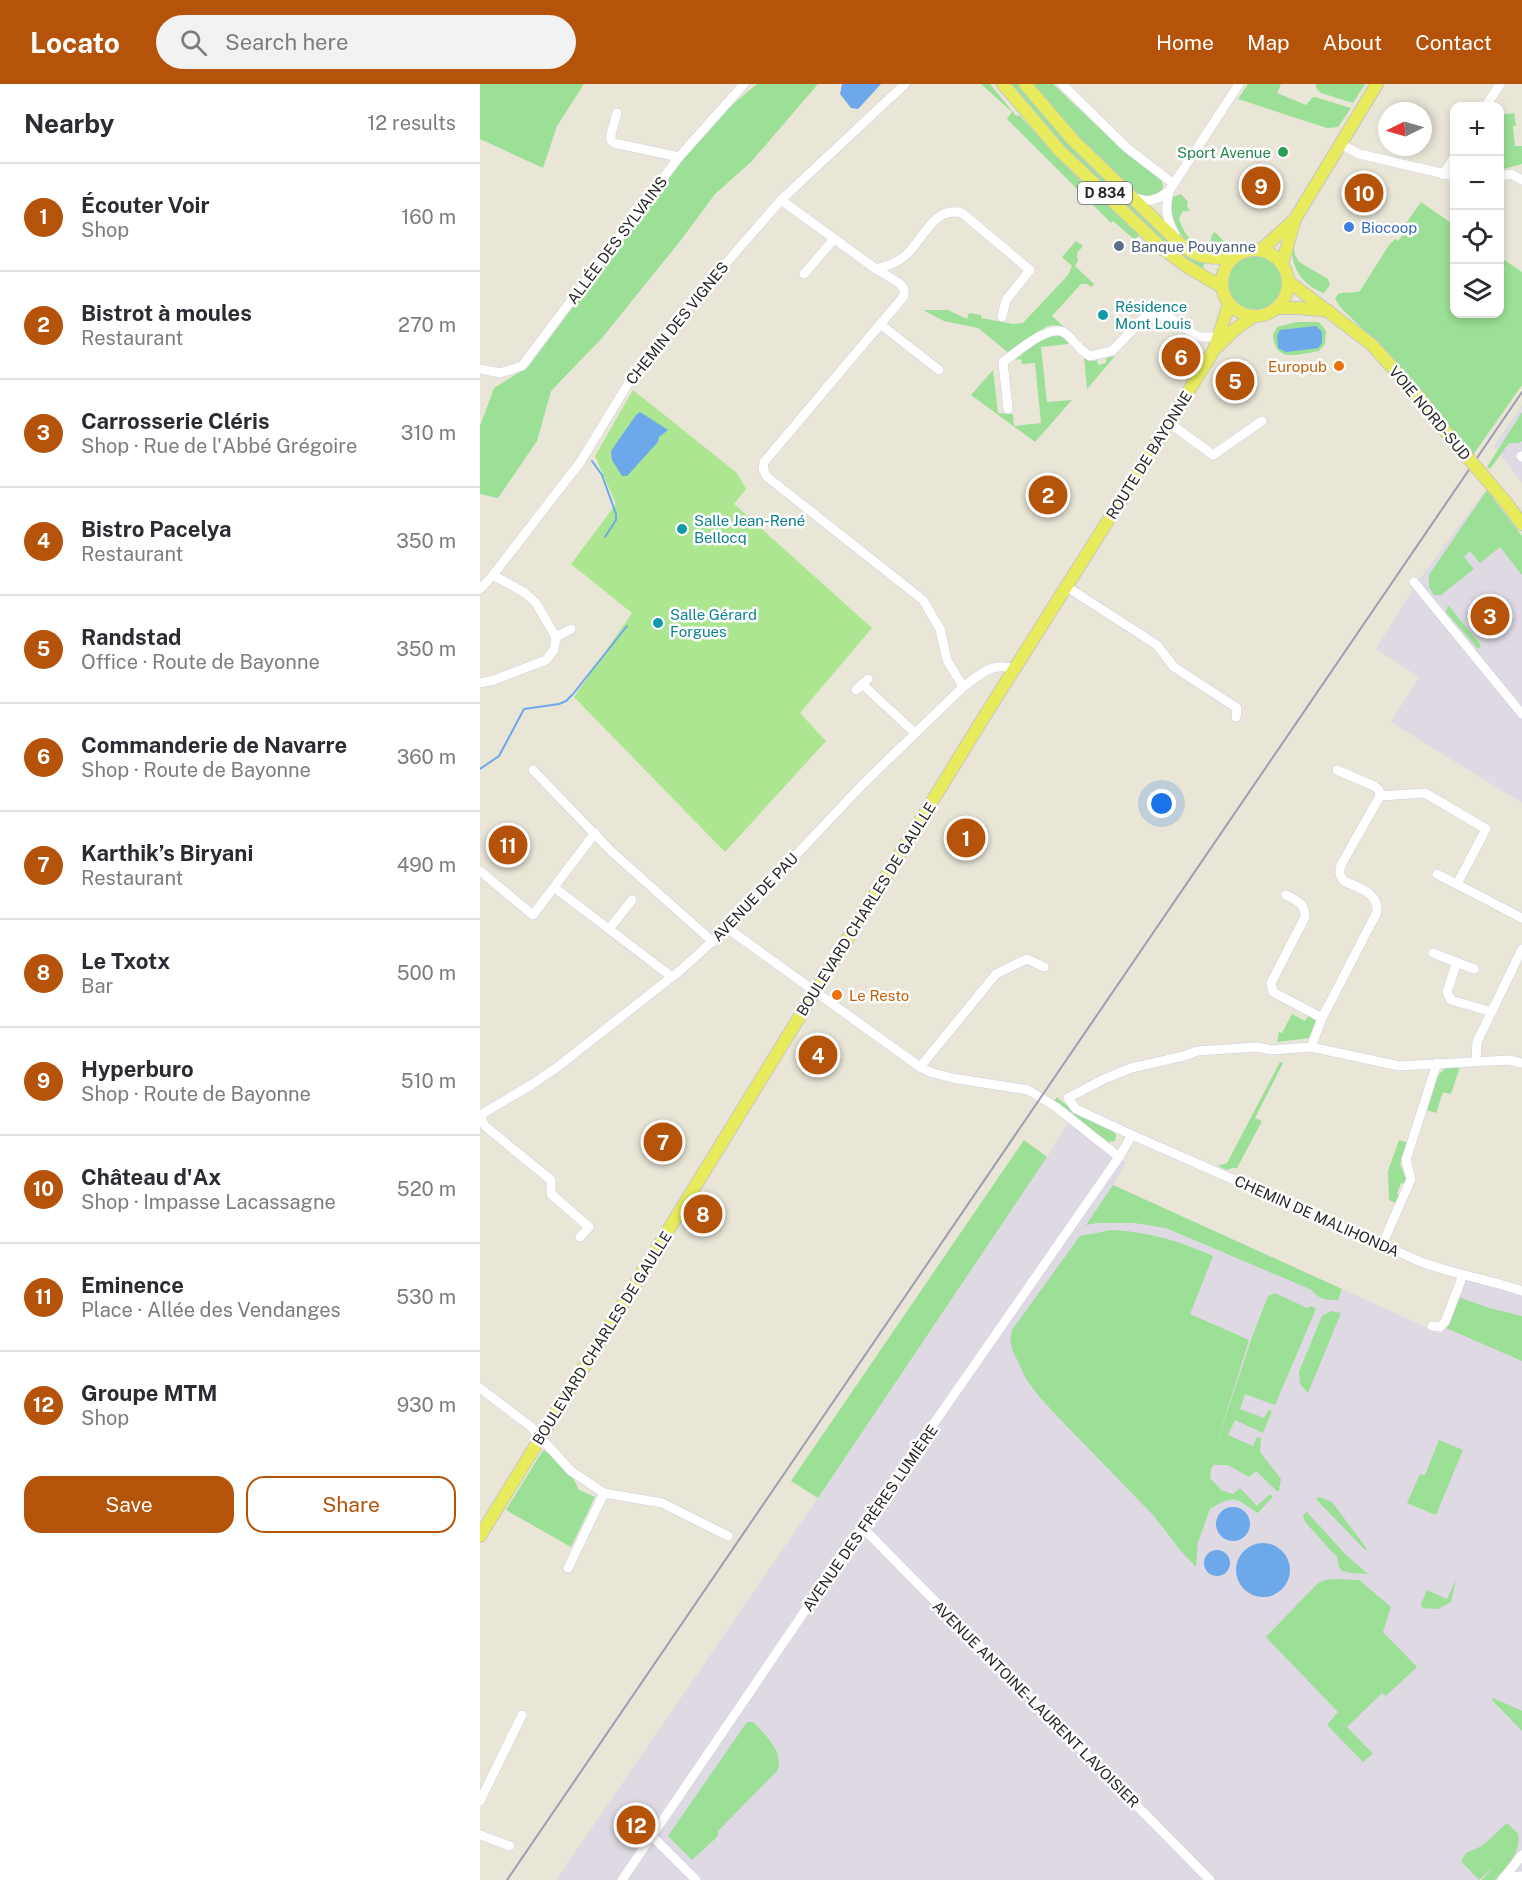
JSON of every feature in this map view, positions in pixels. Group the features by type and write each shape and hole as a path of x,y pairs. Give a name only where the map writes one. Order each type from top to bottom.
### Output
{"main road":[{"name":"D 834","path":"1003,84 1060,151 1162,248 1186,266 1222,287"},
{"name":"D 834","path":"1025,84 1073,140 1180,244 1197,256 1233,258"},
{"path":"1282,264 1295,219 1377,84"},
{"path":"1261,250 1295,219"},
{"path":"1261,250 1269,253 1282,264 1288,281 1287,291 1276,308 1264,315 1254,316 1236,310 1229,304 1224,296 1222,276 1226,266 1233,258 1241,252 1261,250"},
{"name":"VOIE NORD-SUD","path":"1288,281 1371,344 1418,396 1522,524"},
{"name":"ROUTE DE BAYONNE","path":"1103,529 1214,350 1229,304"},
{"path":"1276,308 1329,311"},
{"name":"ROUTE DE BAYONNE","path":"1214,350 1234,330 1254,316"},
{"name":"BOULEVARD CHARLES DE GAULLE","path":"480,1536 814,992 1103,529"}],"street":[{"path":"679,158 744,84"},
{"name":"CHEMIN DES VIGNES","path":"480,589 581,461 636,372 679,316 781,200 905,84"},
{"path":"1062,84 1171,188"},
{"path":"1129,195 1144,201 1152,200 1160,198 1171,188 1239,84"},
{"path":"1489,102 1500,84"},
{"name":"ALLÉE DES SYLVAINS","path":"480,369 500,373 522,366 679,158 614,143 611,135 617,113"},
{"path":"1341,144 1359,154 1450,176"},
{"path":"1443,175 1450,164"},
{"path":"1504,175 1522,170"},
{"path":"1511,174 1522,180"},
{"path":"1171,188 1166,203 1167,218 1180,244"},
{"path":"781,200 899,284 904,290 904,296 764,462 763,468 766,476 923,600 940,629 947,660 963,687"},
{"path":"876,269 894,263 907,255 933,222 944,214 951,211 962,213 1030,270 1006,300 1002,316"},
{"path":"804,274 834,239"},
{"path":"1008,409 1003,362 1047,332 1063,331 1090,356 1112,351 1145,317 1168,317 1198,337 1219,337"},
{"path":"880,324 939,370"},
{"path":"1168,422 1213,455 1262,421"},
{"path":"480,683 546,660 554,650 556,638 536,603 525,593 493,575"},
{"path":"1414,582 1522,714"},
{"path":"1067,587 1157,645 1174,667 1237,708 1236,717"},
{"path":"556,638 571,629"},
{"name":"AVENUE DE PAU","path":"480,1115 556,1068 713,942 863,784 963,687 995,666 1014,669"},
{"path":"862,685 915,733"},
{"path":"533,770 611,851 713,942"},
{"path":"1337,770 1379,790 1380,796 1339,872 1340,877 1344,880 1372,895 1376,900 1377,912 1322,1018 1311,1047 1399,1066 1437,1062 1509,1060 1522,1063"},
{"path":"1380,796 1425,792 1485,829 1457,884"},
{"path":"480,871 533,915 595,834"},
{"path":"1437,874 1522,918"},
{"path":"555,888 672,977"},
{"path":"1286,895 1302,904 1305,917 1270,983 1271,989 1281,997 1322,1018"},
{"path":"609,929 632,900"},
{"path":"726,928 930,1072 952,1078 1028,1090 1056,1107 1119,1156"},
{"path":"1476,1061 1477,1042 1522,949"},
{"path":"1434,953 1474,969"},
{"path":"920,1066 996,974 1027,960 1044,967"},
{"path":"1457,962 1447,992 1451,1000 1492,1012"},
{"name":"CHEMIN DE MALIHONDA","path":"1311,1047 1271,1050 1257,1047 1197,1051 1131,1068 1068,1098 1076,1109 1421,1262 1522,1291"},
{"path":"1382,1245 1411,1179 1406,1160 1437,1062"},
{"path":"480,1115 485,1126 551,1180 551,1194 589,1227 580,1238"},
{"path":"1119,1156 1132,1135"},
{"path":"1119,1156 1143,1140"},
{"name":"AVENUE DES FRÈRES LUMIÈRE","path":"622,1880 862,1527 1119,1156"},
{"path":"1432,1326 1440,1327 1444,1322 1463,1275"},
{"path":"480,1388 530,1426 571,1471 604,1493 662,1503 728,1536"},
{"path":"567,1568 604,1493"},
{"name":"AVENUE ANTOINE-LAURENT LAVOISIER","path":"862,1527 1210,1880"},
{"path":"480,1801 522,1714"},
{"path":"652,1836 696,1880"},
{"path":"480,1848 483,1837 510,1846"},
{"path":"1503,1879 1522,1855"},
{"path":"1503,1879 1522,1876"}],"shaded area":[{"path":"1522,405 1522,483 1494,446"},
{"path":"1485,491 1522,542 1522,803 1391,722 1419,677 1376,649 1416,584"},
{"path":"1068,1123 1126,1163 1113,1185 1441,1334 1466,1276 1522,1291 1522,1880 556,1880 818,1498"}],"green space":[{"path":"480,84 584,84 557,126 543,168 480,139"},
{"path":"757,84 818,84 751,162 715,194 602,338 551,391 537,441 498,498 480,494 480,426 494,388 529,366 681,162 732,105"},
{"path":"981,84 990,84 1016,116 1019,115 1074,174 1139,235 1135,240 1113,221 1111,223 1007,119 1012,112"},
{"path":"1009,84 1018,84 1204,262 1203,271 1181,258 1057,141"},
{"path":"1033,84 1053,84 1119,147 1161,180 1163,186 1160,194 1153,198 1138,196 1080,140"},
{"path":"1248,84 1281,84 1277,93 1306,105 1315,97 1351,108 1338,127 1327,128 1238,99"},
{"path":"1316,84 1365,84 1353,103 1321,93 1316,88"},
{"path":"1514,113 1515,146 1522,146 1522,164 1504,169 1504,156 1504,114"},
{"path":"1181,194 1188,202 1187,207 1190,211 1183,211 1179,218 1190,238 1199,245 1210,246 1212,234 1215,232 1230,248 1219,253 1207,253 1187,241 1179,231 1171,208 1173,197"},
{"path":"1421,202 1450,222 1450,318 1504,318 1504,260 1522,272 1522,385 1473,455 1394,359 1342,309 1335,299 1338,294 1360,291 1389,245 1395,239 1398,241 1403,235 1400,232"},
{"path":"1076,241 1083,246 1077,253 1078,261 1075,266 1094,284 1091,287 1081,284 1052,316 1065,328 1047,326 1010,354 978,328 944,321 923,310 948,310 967,319 969,313 981,315 981,318 1013,324 1023,323 1068,275 1072,266 1062,257"},
{"path":"1293,244 1299,262 1328,279 1330,285 1324,293 1310,286 1299,274 1293,260"},
{"path":"1256,255 1267,257 1276,263 1282,272 1284,283 1282,294 1276,303 1267,309 1256,311 1245,309 1236,303 1230,294 1228,283 1230,272 1236,263 1245,257"},
{"path":"1296,322 1319,322 1326,331 1325,344 1319,351 1289,355 1278,350 1273,335 1277,327"},
{"path":"1056,332 1067,339 1068,344 1041,347 1047,402 1072,400 1035,442 971,395 993,370 998,413 1013,414 1014,426 1041,423 1035,363 1022,364 1021,359 1015,360 1049,333"},
{"path":"1084,356 1093,361 1097,360 1098,365 1106,363 1106,358 1115,356 1087,389"},
{"path":"633,390 737,473 746,489 734,504 872,628 800,713 826,741 725,852 574,697 632,613 571,564 616,504 595,456"},
{"path":"1522,412 1522,441 1509,443 1490,469 1487,467"},
{"path":"1487,490 1522,536 1522,575 1500,547 1480,563 1470,551 1464,557 1474,569 1441,595 1434,595 1429,587 1429,575"},
{"path":"1448,605 1480,644 1478,649 1446,612"},
{"path":"1292,1014 1305,1021 1308,1016 1315,1020 1309,1038 1277,1042 1279,1032 1282,1033"},
{"path":"1280,1062 1283,1063 1255,1118 1262,1121 1237,1168 1227,1170 1218,1166 1227,1163"},
{"path":"1447,1067 1460,1067 1451,1094 1443,1092 1436,1113 1427,1110 1437,1076"},
{"path":"1057,1097 1078,1115 1114,1132 1115,1141 1108,1142 1054,1101"},
{"path":"1024,1140 1047,1157 818,1498 791,1481"},
{"path":"1399,1140 1408,1143 1400,1164 1406,1179 1404,1184 1401,1183 1396,1203 1389,1200 1388,1171"},
{"path":"1113,1185 1342,1289 1338,1300 1320,1298 1312,1290 1166,1228 1134,1223 1086,1225"},
{"path":"1112,1230 1164,1238 1213,1256 1190,1314 1249,1340 1215,1449 1268,1296 1275,1293 1307,1308 1311,1306 1316,1309 1275,1405 1245,1394 1240,1409 1264,1418 1269,1410 1272,1411 1263,1433 1235,1420 1228,1435 1253,1446 1257,1437 1261,1438 1260,1452 1281,1479 1279,1491 1256,1471 1249,1477 1228,1465 1214,1465 1210,1478 1221,1490 1233,1494 1240,1488 1257,1506 1270,1494 1273,1497 1258,1513 1236,1500 1225,1501 1210,1509 1198,1542 1196,1567 1154,1516 1038,1395 1026,1379 1012,1349 1010,1339 1012,1330 1080,1236"},
{"path":"1458,1297 1522,1316 1522,1361 1446,1328"},
{"path":"1331,1311 1341,1313 1308,1393 1300,1384 1299,1372 1322,1316"},
{"path":"1439,1440 1463,1450 1436,1515 1407,1503 1420,1474 1425,1475"},
{"path":"543,1450 564,1467 579,1490 595,1497 571,1547 506,1510"},
{"path":"1319,1497 1332,1502 1367,1549 1366,1551 1316,1499"},
{"path":"1307,1512 1346,1555 1368,1574 1342,1571 1337,1557 1305,1522 1303,1515"},
{"path":"1325,1580 1359,1580 1391,1607 1383,1632 1417,1667 1386,1696 1382,1693 1347,1727 1373,1754 1363,1762 1327,1725 1338,1712 1266,1637 1317,1584"},
{"path":"1456,1580 1451,1602 1438,1609 1422,1608 1421,1604 1427,1590 1447,1599"},
{"path":"1493,1698 1522,1711 1522,1731 1492,1700"},
{"path":"747,1722 753,1722 772,1744 778,1757 777,1771 718,1831 718,1836 692,1860 668,1836"},
{"path":"1507,1823 1518,1834 1518,1847 1508,1865 1495,1880 1482,1880 1494,1867 1479,1880 1461,1861 1466,1853 1482,1846"}],"water":[{"path":"842,84 881,84 858,109 851,108 840,94"},
{"path":"1316,326 1322,332 1322,343 1318,348 1286,352 1278,348 1277,336 1280,330"},
{"path":"640,412 668,430 659,437 658,442 627,476 622,476 612,460 611,451"},
{"path":"1233,1507 1245,1512 1250,1524 1245,1536 1233,1541 1221,1536 1216,1524 1221,1512"},
{"path":"1258,1543 1268,1543 1278,1547 1286,1555 1290,1570 1286,1585 1278,1593 1268,1597 1258,1597 1248,1593 1240,1585 1236,1575 1236,1565 1240,1555 1248,1547"},
{"path":"1217,1550 1226,1554 1230,1563 1226,1572 1217,1576 1208,1572 1204,1563 1208,1554"}],"waterway":[{"path":"592,461 602,475 616,514 616,520 605,537"},
{"path":"480,769 499,756 524,709 566,701 627,626"}],"railway":[{"path":"507,1880 1522,392"}],"place":[{"name":"Sport Avenue","path":"1283,152"},
{"name":"Hyperburo","path":"1261,186"},
{"name":"Château d'Ax","path":"1364,193"},
{"name":"Biocoop","path":"1349,227"},
{"name":"Banque Pouyanne","path":"1119,246"},
{"name":"Résidence Mont Louis","path":"1103,315"},
{"name":"Commanderie de Navarre","path":"1181,357"},
{"name":"Europub","path":"1339,366"},
{"name":"Randstad","path":"1235,381"},
{"name":"Bistrot à moules","path":"1048,495"},
{"name":"Salle Jean-René Bellocq","path":"682,529"},
{"name":"Carrosserie Cléris","path":"1490,616"},
{"name":"Salle Gérard Forgues","path":"658,623"},
{"name":"Écouter Voir","path":"966,838"},
{"name":"Eminence","path":"508,845"},
{"name":"Le Resto","path":"837,995"},
{"name":"Bistro Pacelya","path":"818,1055"},
{"name":"Karthik’s Biryani","path":"663,1142"},
{"name":"Le Txotx","path":"703,1214"},
{"name":"Groupe MTM","path":"636,1825"}]}
